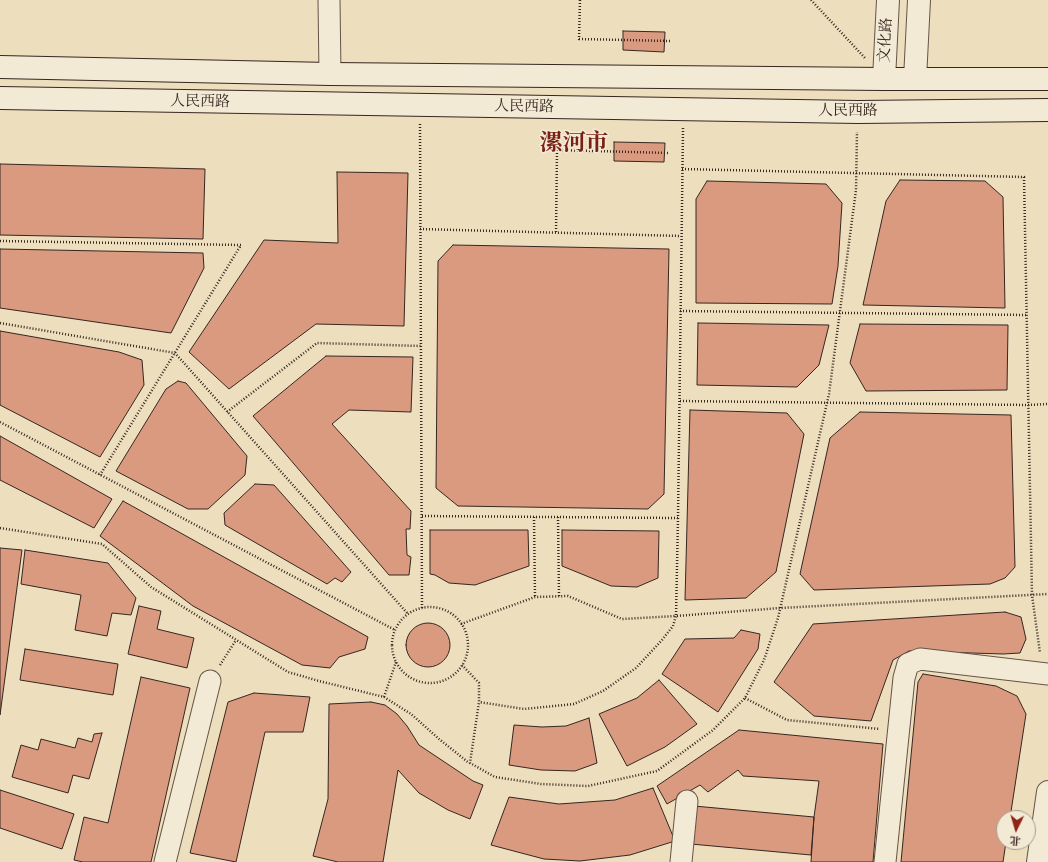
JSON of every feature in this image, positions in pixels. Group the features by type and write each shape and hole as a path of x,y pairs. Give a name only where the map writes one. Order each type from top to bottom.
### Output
{"main road":[{"name":"文化路","path":"884,79 888,0"},
{"name":"文化路","path":"915,79 920,0"},
{"path":"886,47 917,49"},
{"name":"人民西路","path":"0,67 330,74 1048,79"},
{"name":"人民西路","path":"0,98 858,112 1048,110"},
{"path":"1038,862 1048,792"}],"street":[{"path":"329,0 330,74"},
{"path":"885,862 904,678 908,664 920,659 1045,674"},
{"path":"165,862 210,681"},
{"path":"681,862 687,801"}],"path":[{"path":"580,0 579,39 671,41"},
{"path":"811,0 884,79"},
{"path":"420,105 422,608"},
{"path":"479,702 524,709 574,704 603,691 636,668 673,626 676,616 678,518 683,109"},
{"path":"0,528 102,544 151,587 288,672 384,697 411,714 439,739 470,763 495,777 541,784 588,786 657,771 714,730 745,698 764,660 778,618 829,394 856,190 858,112"},
{"path":"556,232 557,150 669,153"},
{"path":"682,169 1024,177 1032,595 1045,674"},
{"path":"420,229 681,236"},
{"path":"0,241 241,244 100,475"},
{"path":"680,311 1027,315"},
{"path":"0,323 175,353 408,614"},
{"path":"227,412 317,343 421,346"},
{"path":"680,401 1048,404"},
{"path":"0,422 395,630"},
{"path":"422,516 678,518"},
{"path":"534,517 535,597"},
{"path":"558,517 559,597"},
{"path":"461,624 535,597 568,596 622,619 780,608 1048,594"},
{"path":"433,607 444,610 454,616 461,624 466,634 468,644 467,655 455,674 445,680 434,683 412,679 402,672 392,652 392,641 395,630 400,621 408,614 422,608 433,607"},
{"path":"210,681 236,640"},
{"path":"384,697 396,662"},
{"path":"462,665 479,683 479,702 470,763"},
{"path":"745,698 787,720 898,731"}],"building":[{"path":"623,31 665,32 664,52 623,50"},
{"path":"614,142 665,143 664,162 614,161"},
{"path":"0,164 205,169 203,239 0,235"},
{"path":"337,172 408,173 404,326 316,324 229,389 189,352 264,240 338,243"},
{"path":"900,180 985,181 1003,197 1005,308 863,305 886,201"},
{"path":"707,181 826,184 842,203 838,266 832,304 696,303 696,199"},
{"path":"453,245 669,249 664,494 648,509 458,506 436,488 438,261"},
{"path":"0,249 203,253 204,268 171,333 0,308"},
{"path":"698,323 829,325 819,365 797,387 697,385"},
{"path":"860,324 1008,325 1007,390 866,391 850,363"},
{"path":"0,331 119,352 142,360 144,385 100,457 0,405"},
{"path":"326,356 413,357 411,412 349,410 332,424 411,511 410,529 406,529 407,555 411,557 409,575 389,575 253,416"},
{"path":"178,381 186,383 247,456 245,475 208,509 188,509 116,471 166,389"},
{"path":"690,410 787,413 804,434 776,572 746,598 685,600"},
{"path":"860,412 1011,415 1015,567 1005,578 990,584 814,590 800,574 830,438"},
{"path":"0,436 112,499 94,528 0,480"},
{"path":"255,484 274,485 351,572 342,582 335,578 327,584 225,525 224,513"},
{"path":"123,501 368,637 365,649 339,657 330,668 302,665 193,606 100,536"},
{"path":"430,530 528,530 529,566 475,585 449,583 435,575 430,574"},
{"path":"562,530 659,531 658,578 637,587 611,586 562,566"},
{"path":"0,548 22,550 0,715"},
{"path":"25,550 108,563 136,598 131,615 112,613 107,636 75,630 81,595 21,584"},
{"path":"139,606 161,611 157,629 194,638 187,668 128,654"},
{"path":"1005,612 1021,617 1026,639 1020,653 1003,654 909,651 893,660 871,721 814,716 774,682 813,624"},
{"path":"424,623 432,623 444,629 450,641 450,649 444,661 432,667 424,667 412,661 406,649 406,641 412,629"},
{"path":"741,630 760,634 758,649 718,712 662,674 685,639 734,638"},
{"path":"25,649 118,664 113,695 20,680"},
{"path":"923,674 996,686 1017,696 1026,714 1011,810 996,810 996,850 1005,850 1003,862 901,862 918,682"},
{"path":"141,677 190,688 151,862 83,862 74,860 84,817 108,823"},
{"path":"659,680 697,724 665,747 627,766 599,714 637,698"},
{"path":"254,693 310,697 303,732 265,732 236,862 190,853 228,702"},
{"path":"371,702 385,705 397,714 407,726 419,745 473,781 483,785 470,819 448,810 419,793 398,770 383,862 338,862 313,856 328,799 329,704"},
{"path":"589,718 597,763 575,771 541,770 509,765 514,725 542,727 566,726"},
{"path":"739,730 883,744 873,862 811,862 814,817 819,781 743,776 738,770 708,792 700,785 667,804 657,786"},
{"path":"102,733 89,779 73,775 68,793 12,777 21,745 38,750 41,739 75,748 78,738 92,742 94,734"},
{"path":"653,788 675,841 630,855 580,861 544,859 491,845 509,797 559,804 615,800"},
{"path":"0,790 74,814 62,849 0,828"},
{"path":"694,806 814,817 811,855 691,844"}],"district":[{"name":"漯河市","path":"574,144"}]}
